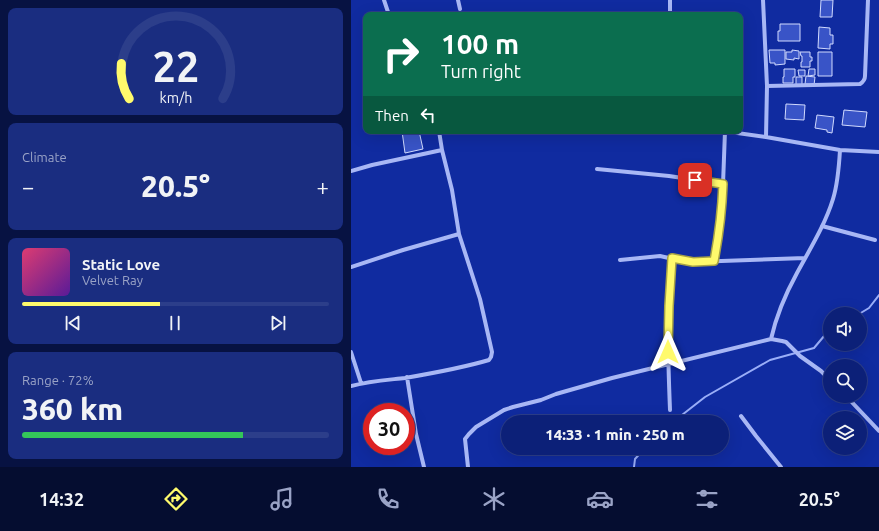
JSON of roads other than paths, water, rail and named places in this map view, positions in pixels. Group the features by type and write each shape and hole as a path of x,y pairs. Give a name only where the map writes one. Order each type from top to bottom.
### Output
{"street":[{"path":"384,0 388,12"},
{"path":"458,0 460,9"},
{"path":"670,0 670,12"},
{"path":"763,0 767,86 766,137"},
{"path":"767,86 836,85 860,84 863,82 865,80 868,0"},
{"path":"351,386 473,364 489,360 491,358 492,352 480,299 459,234 452,190 439,134"},
{"path":"714,261 722,211 724,134"},
{"path":"743,134 840,150 879,152"},
{"path":"351,171 442,150"},
{"path":"771,339 774,327 786,297 822,226 833,199 836,187 840,150"},
{"path":"597,169 669,176 723,184"},
{"path":"822,226 875,240"},
{"path":"351,267 459,234"},
{"path":"619,260 660,256 693,262 805,258"},
{"path":"670,410 668,315 672,258"},
{"path":"468,467 465,439 475,428 504,410 612,378 771,339 786,342 800,356 823,373"},
{"path":"351,352 361,383"},
{"path":"407,377 416,434 424,467"},
{"path":"853,403 879,431"},
{"path":"741,416 781,467"}],"waterway":[{"path":"867,309 879,295"},
{"path":"682,415 705,397 770,360 814,348 823,337"},
{"path":"634,467 635,459 639,455"}]}
